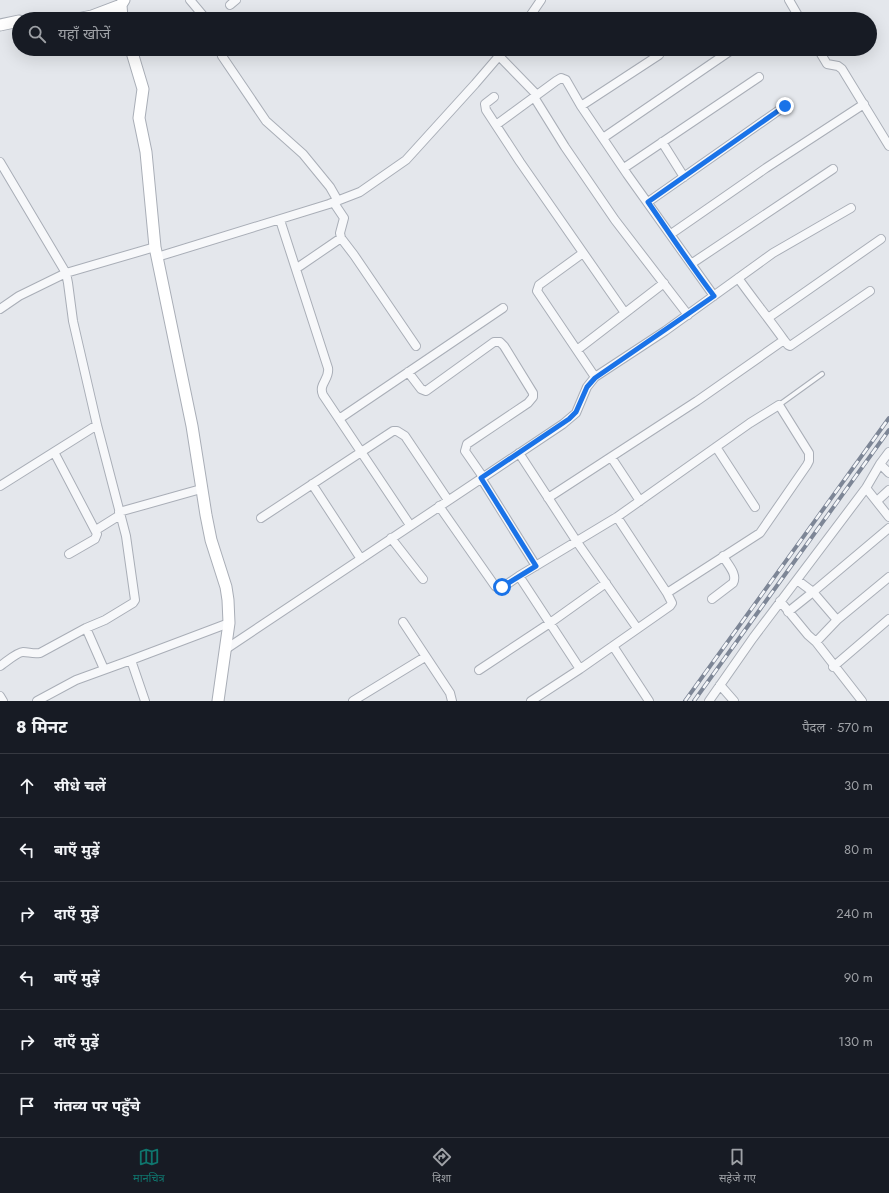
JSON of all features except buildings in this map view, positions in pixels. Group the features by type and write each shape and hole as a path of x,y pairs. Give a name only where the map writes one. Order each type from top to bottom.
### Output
{"street":[{"path":"190,0 200,12"},
{"path":"533,12 541,0"},
{"path":"789,0 796,12"},
{"path":"102,12 123,3"},
{"path":"0,25 12,22"},
{"path":"133,56 143,89 139,118 146,152 156,252 192,426 201,489 211,540 226,587 228,600 229,623 218,701"},
{"path":"222,56 266,121 303,154 330,187 344,218 340,233 341,238 416,346"},
{"path":"0,309 19,296 66,273 156,252 280,220 336,202 360,192 406,160 498,56"},
{"path":"505,56 536,96 565,147 615,220 688,314"},
{"path":"581,106 657,56"},
{"path":"603,138 723,56"},
{"path":"822,56 827,64 838,66 842,69 889,146"},
{"path":"624,168 759,77"},
{"path":"496,125 556,81 561,78 566,80 581,106 714,296"},
{"path":"494,97 486,102 484,106 486,110 625,313"},
{"path":"671,234 766,168 864,104"},
{"path":"648,202 785,106"},
{"path":"662,142 684,177"},
{"path":"0,162 66,273 73,321 97,425 126,536 135,600 133,603 105,620 86,628 40,653 18,653 0,666"},
{"path":"691,264 833,169"},
{"path":"226,649 569,419 576,412 587,387 595,378 773,254 851,208"},
{"path":"280,220 328,368 328,375 323,383 321,391 410,525"},
{"path":"300,266 341,238"},
{"path":"768,318 881,239"},
{"path":"583,253 539,285 537,291 595,378"},
{"path":"738,278 762,312 790,346 870,291"},
{"path":"577,350 664,283"},
{"path":"340,419 503,308"},
{"path":"548,498 697,401 784,340"},
{"path":"408,372 421,389 426,391 494,342 500,342 504,346 533,393 533,397 528,403 468,444 465,450 536,566"},
{"path":"439,506 495,586 498,588 502,587 617,517 750,423 779,405 809,453 809,461 760,533 667,593"},
{"path":"0,486 97,425"},
{"path":"261,518 393,431 402,432 448,500"},
{"path":"716,447 755,507"},
{"path":"54,452 73,490 96,530 95,540 69,554"},
{"path":"709,701 752,638 866,488 889,452"},
{"path":"519,453 576,542 637,628"},
{"path":"611,457 640,501"},
{"path":"880,464 889,473"},
{"path":"312,484 361,559"},
{"path":"866,488 889,517"},
{"path":"96,530 120,513 201,489"},
{"path":"877,501 889,490"},
{"path":"531,701 580,669 672,604 667,593 617,517"},
{"path":"788,612 889,528"},
{"path":"392,538 423,579"},
{"path":"712,599 735,580 734,575 723,556"},
{"path":"519,576 580,669"},
{"path":"816,642 837,620 889,577"},
{"path":"797,580 813,592 837,620"},
{"path":"479,670 550,623 606,583"},
{"path":"780,601 808,635 816,642 862,701"},
{"path":"834,667 889,619"},
{"path":"403,622 450,693 452,701"},
{"path":"37,701 76,680 229,623"},
{"path":"86,628 104,670"},
{"path":"612,646 649,701"},
{"path":"353,701 425,657"},
{"path":"131,660 145,701"},
{"path":"720,685 734,701"},
{"path":"0,696 3,701"}],"lane":[{"path":"779,405 822,374"}],"railway":[{"path":"685,701 889,418"},
{"path":"694,701 889,430"}],"route":[{"path":"502,587 536,566 481,478 569,419 576,412 587,387 595,378 714,296 697,274 679,245 648,202 785,106"}]}
